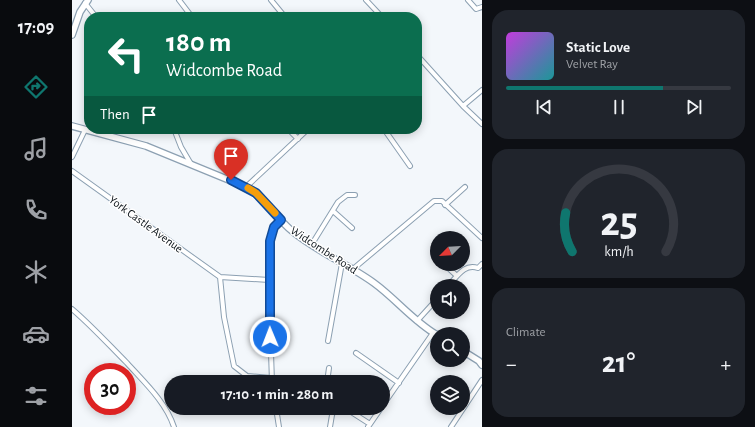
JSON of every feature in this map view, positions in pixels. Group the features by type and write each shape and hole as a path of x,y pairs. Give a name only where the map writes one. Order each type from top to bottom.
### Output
{"street":[{"path":"178,0 188,12"},
{"path":"272,0 281,12"},
{"path":"366,0 377,12"},
{"path":"468,0 476,9 482,7"},
{"path":"72,35 80,12 86,2 93,12"},
{"path":"422,61 463,106 482,124"},
{"path":"463,106 482,90"},
{"name":"Widcombe Road","path":"72,126 84,130"},
{"path":"72,157 84,132"},
{"name":"Widcombe Road","path":"100,134 146,146 246,187 256,193 292,231 384,290 417,321 430,330"},
{"path":"176,134 181,147 192,166"},
{"path":"293,134 298,139"},
{"path":"246,187 303,134"},
{"path":"388,134 410,166"},
{"name":"York Castle Avenue","path":"72,171 220,277"},
{"path":"445,205 466,188"},
{"path":"312,244 333,211 344,197 350,194 356,195"},
{"path":"353,270 434,201 442,201 482,238"},
{"path":"333,211 352,228"},
{"path":"272,375 269,280 270,241 274,227 281,220"},
{"path":"328,341 342,264"},
{"path":"454,279 468,267 480,270 482,264"},
{"path":"452,271 457,276"},
{"path":"246,375 234,366 224,317 220,277 269,280"},
{"path":"417,321 430,307"},
{"path":"72,309 91,325 145,383 163,405 174,427"},
{"path":"390,395 430,341"},
{"path":"356,354 399,383"},
{"path":"470,355 479,361 482,365"},
{"path":"328,375 329,368"},
{"path":"451,427 482,380"},
{"path":"277,415 279,427"},
{"path":"330,427 332,415"},
{"path":"355,415 369,425 376,415"}],"slow traffic":[{"path":"248,188 256,193 275,213"}],"route":[{"path":"231,180 256,193 281,220 274,227 270,241 270,337"}]}
